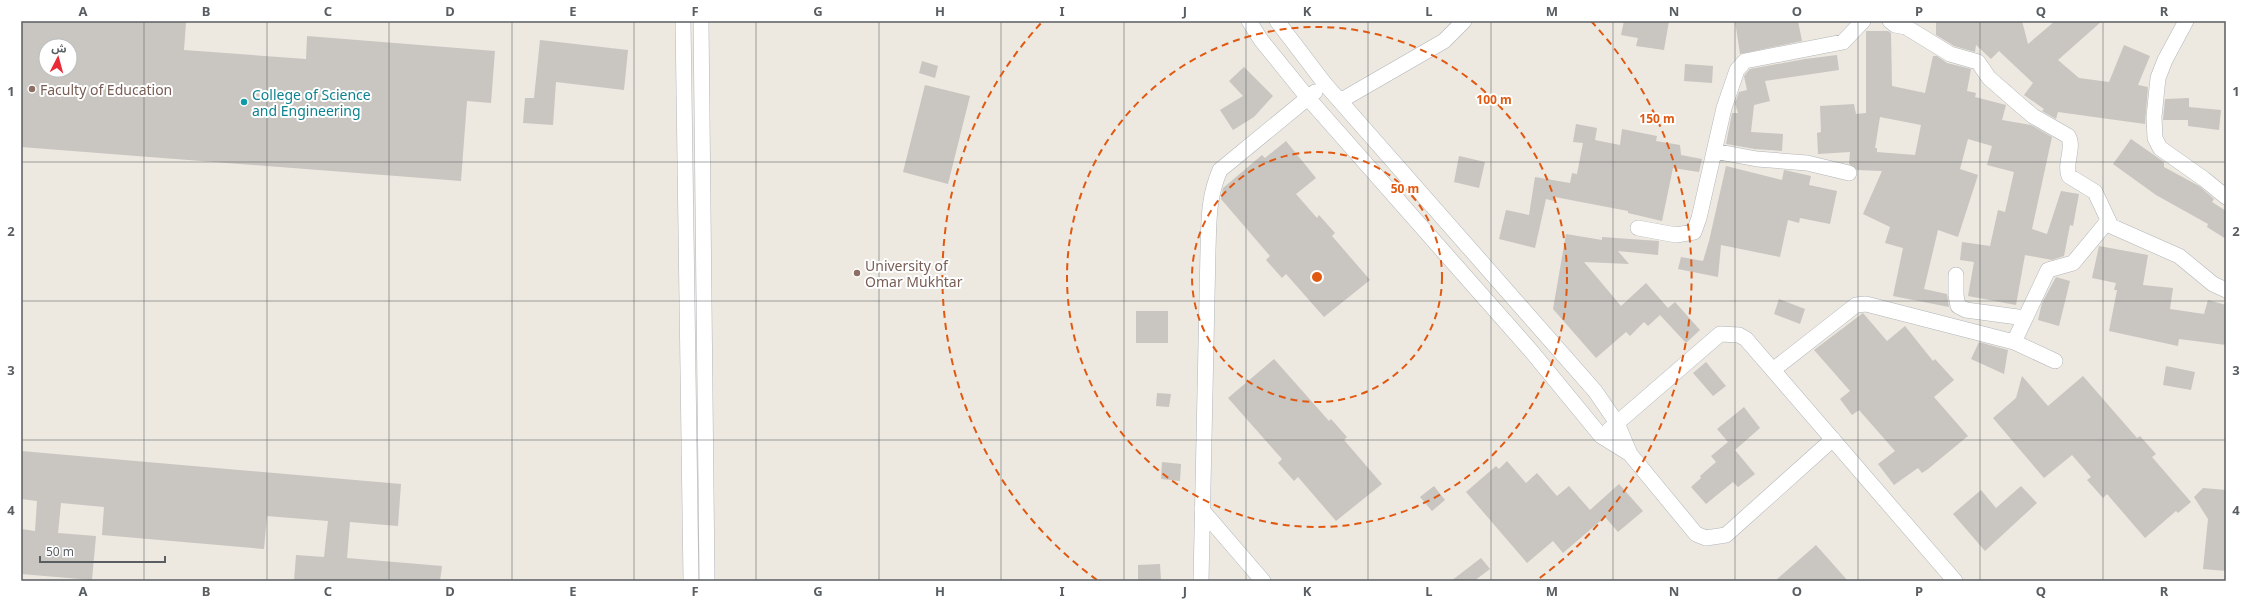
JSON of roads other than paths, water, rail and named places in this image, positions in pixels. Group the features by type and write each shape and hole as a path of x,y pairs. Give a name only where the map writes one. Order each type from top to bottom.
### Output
{"street":[{"path":"683,21 691,581"},
{"path":"701,21 708,581"},
{"path":"1249,21 1260,40 1308,98 1532,352 1601,436 1630,454"},
{"path":"1277,21 1325,84 1595,391 1617,423 1630,454 1696,534 1706,538 1715,538 1726,535 1833,439"},
{"path":"1340,101 1444,42 1464,21"},
{"path":"1638,228 1676,235 1694,232 1699,218 1724,108 1737,70 1745,61 1843,42 1863,21"},
{"path":"1890,21 1895,25 1912,24 1950,54 1978,62 1989,78 2033,116 2068,136 2070,142 2066,166 2069,176 2095,192 2107,222 2113,228 2178,256 2213,284 2226,290"},
{"path":"2186,21 2165,60 2158,78 2154,117 2155,138 2160,148 2204,179 2226,197"},
{"path":"1201,581 1208,250 1212,187 1220,170 1325,84"},
{"path":"1714,151 1757,159 1807,163 1849,173"},
{"path":"2014,342 2048,270 2073,263 2107,222"},
{"path":"1956,275 1956,295 1958,306 1966,310 2025,318"},
{"path":"1773,370 1856,305 1866,304 2014,342 2055,361"},
{"path":"1601,436 1720,334 1739,335 1746,340 1773,370 1955,581"},
{"path":"1202,510 1263,581"}],"place":[{"name":"Faculty of Education","path":"32,89"},
{"name":"College of Science and Engineering","path":"244,102"},
{"name":"University of Omar Mukhtar","path":"857,273"}]}
